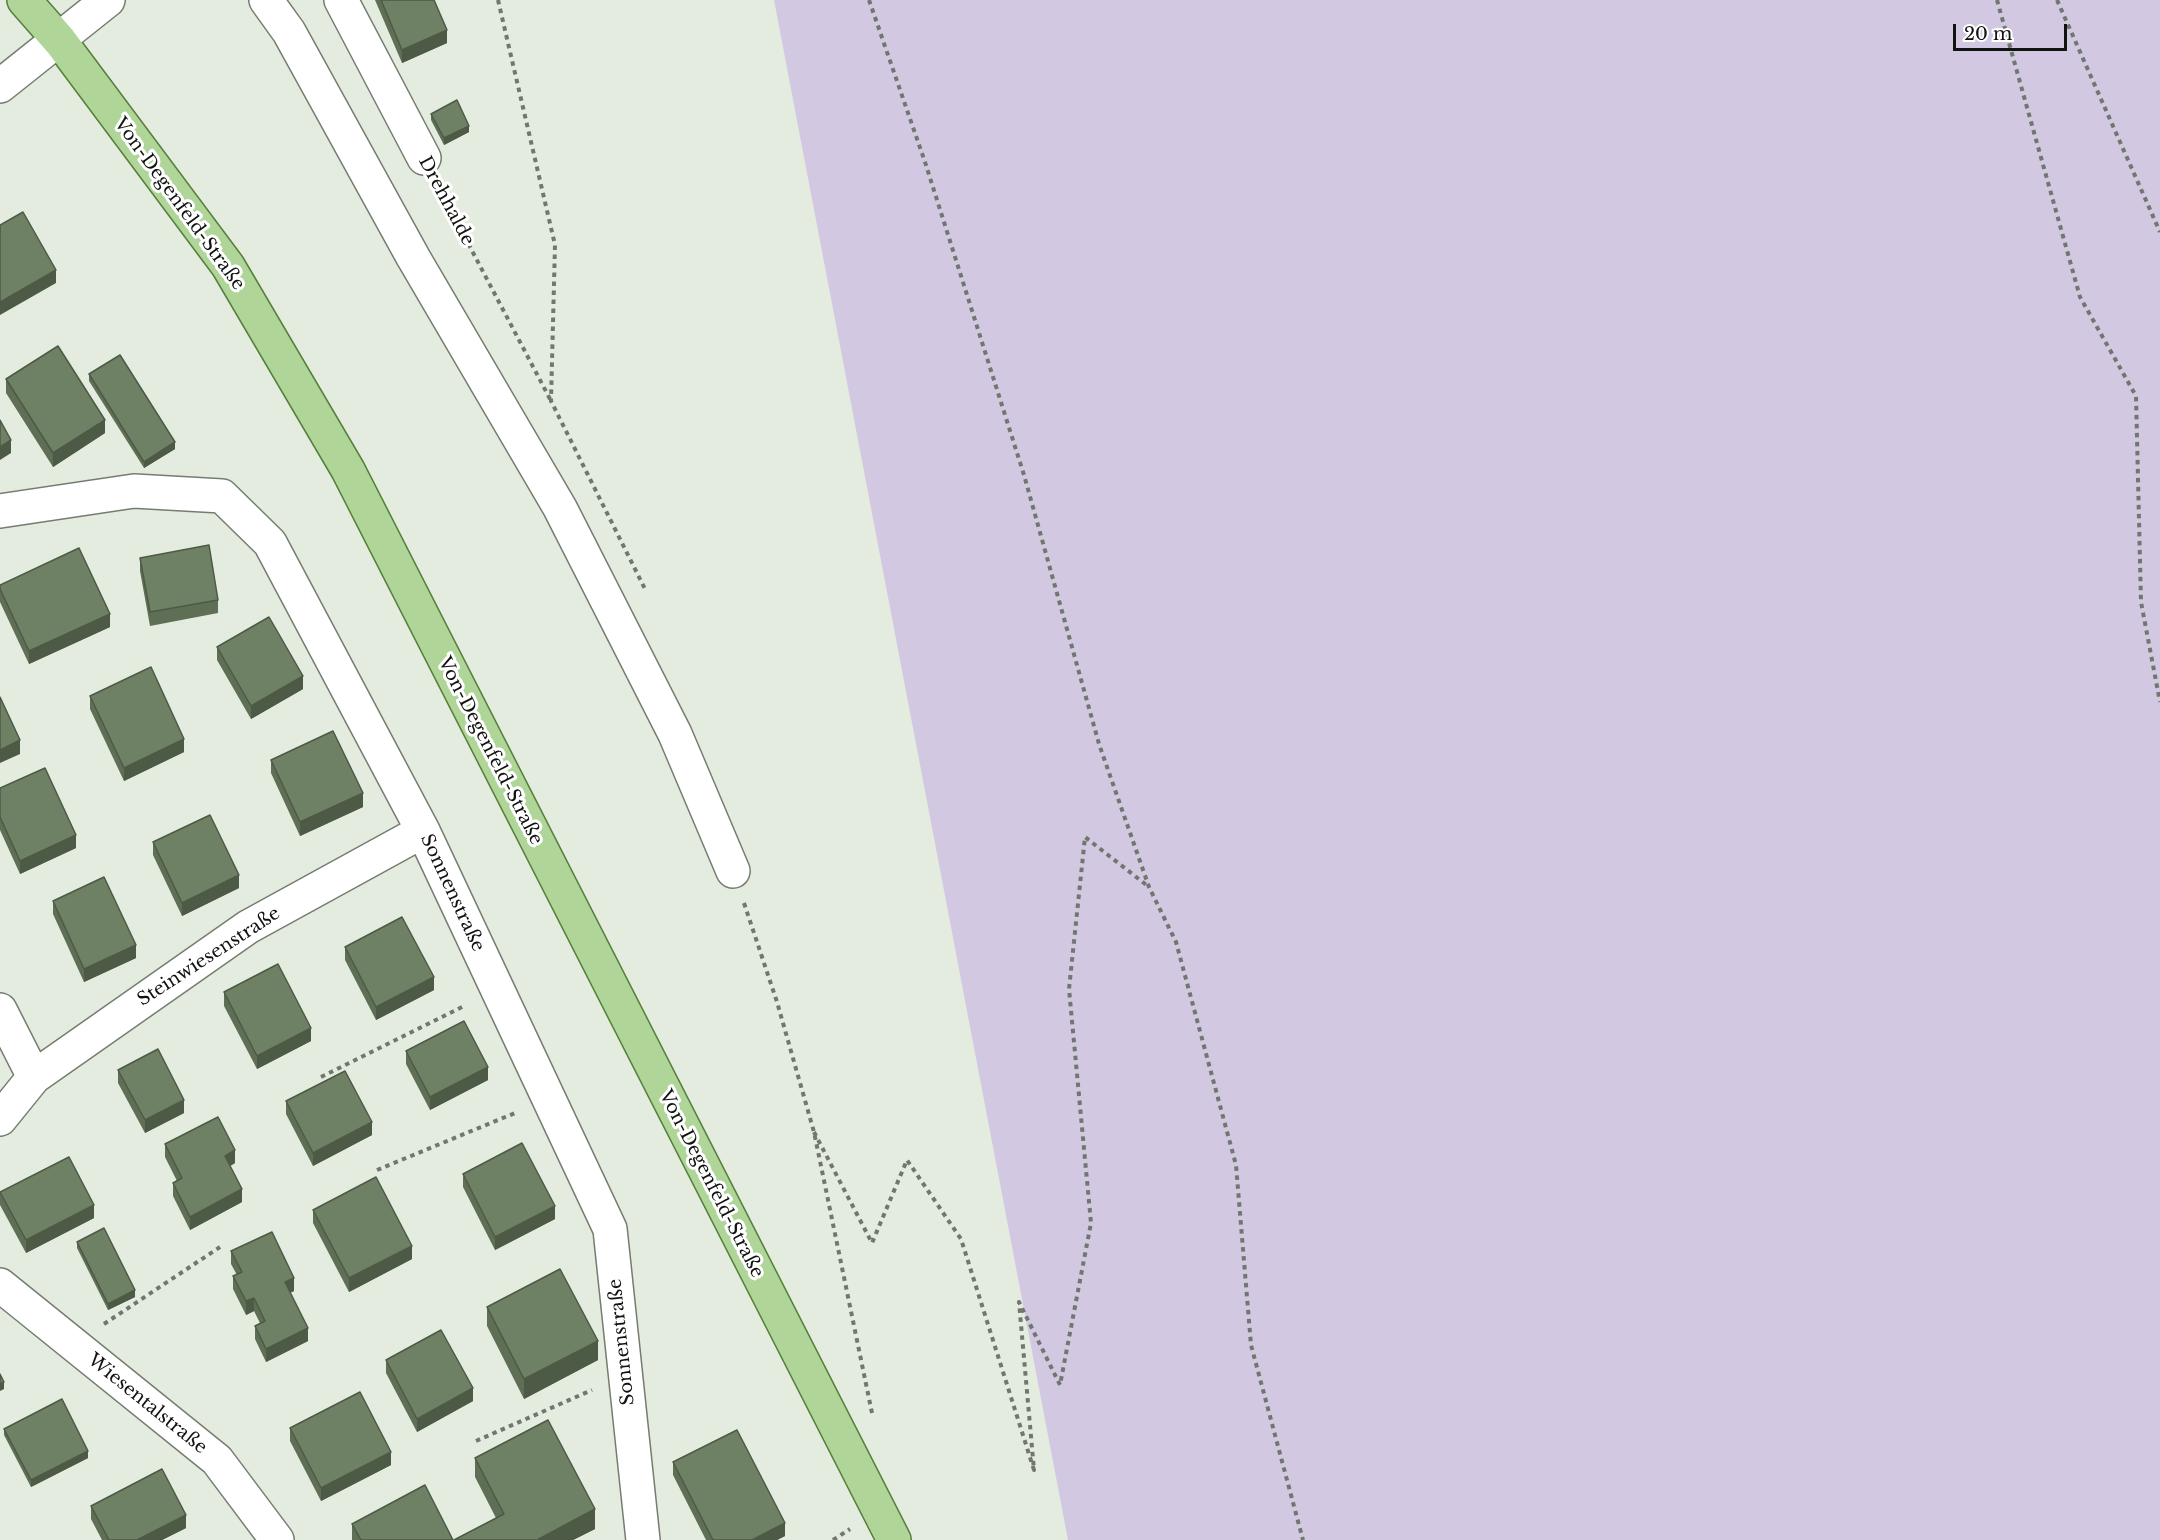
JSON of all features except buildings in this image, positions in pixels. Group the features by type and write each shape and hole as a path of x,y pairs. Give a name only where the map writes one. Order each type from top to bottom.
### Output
{"main road":[{"name":"Von-Degenfeld-Straße","path":"24,0 60,41 228,266 348,470 626,1020 894,1540"}],"street":[{"path":"0,86 60,41 108,0"},
{"path":"266,0 289,32 413,257 560,508 675,734 733,871"},
{"name":"Drehhalde","path":"341,0 424,158"},
{"name":"Sonnenstraße","path":"0,510 134,492 222,496 270,543 423,831 610,1229 643,1540"},
{"name":"Steinwiesenstraße","path":"0,1119 34,1077 248,927 423,831"},
{"path":"0,1010 34,1077"},
{"name":"Wiesentalstraße","path":"0,1285 217,1460 277,1540"}],"path":[{"path":"498,0 555,245 552,402"},
{"path":"870,0 925,162 1024,475 1099,744 1149,887 1176,942 1236,1165 1251,1345 1303,1540"},
{"path":"1997,0 2080,297 2136,396 2141,602 2160,702"},
{"path":"2056,0 2160,232"},
{"name":"Drehhalde","path":"424,158 552,402 650,599"},
{"path":"814,1132 872,1243 907,1160 961,1239 1034,1470 1019,1302 1060,1385 1091,1223 1070,989 1085,837 1149,887"},
{"path":"733,871 777,1002 814,1132 874,1423 852,1458"},
{"path":"321,1077 497,989"},
{"path":"377,1170 549,1099"},
{"path":"73,1345 220,1247"},
{"path":"476,1442 626,1375"}],"shaded area":[{"path":"774,0 2160,0 2160,1540 1068,1540"}]}
